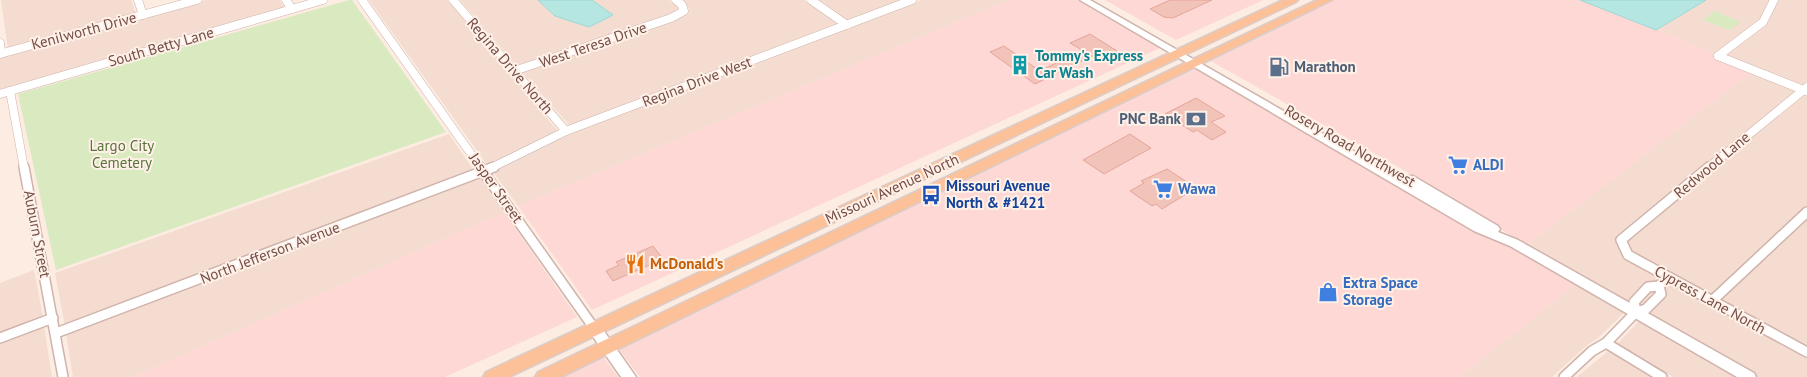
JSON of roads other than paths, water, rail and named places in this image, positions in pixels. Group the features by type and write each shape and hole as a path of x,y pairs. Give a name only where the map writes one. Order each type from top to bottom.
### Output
{"main road":[{"name":"Missouri Avenue North","path":"544,377 948,182 1190,57 1292,0"},
{"name":"Missouri Avenue North","path":"492,377 1042,118 1326,0"},
{"path":"948,182 958,168 1025,133 1042,118"},
{"path":"849,230 882,205 932,179 939,174 943,164"}],"street":[{"path":"138,0 143,15"},
{"name":"Kenilworth Drive","path":"1,54 197,0"},
{"path":"286,0 292,9"},
{"name":"South Betty Lane","path":"0,94 323,0"},
{"name":"Jasper Street","path":"362,0 629,377"},
{"name":"Regina Drive North","path":"454,0 566,131"},
{"name":"West Teresa Drive","path":"514,72 671,18 684,11 682,5 676,0"},
{"path":"811,0 847,25"},
{"name":"Regina Drive West","path":"484,172 566,131 912,0"},
{"path":"1084,0 1190,57"},
{"path":"1098,0 1190,57"},
{"path":"1774,0 1763,22 1718,56 1806,89"},
{"path":"0,43 1,54"},
{"name":"Rosery Road Northwest","path":"1190,57 1305,128 1478,228 1514,243"},
{"name":"Rosery Road Northwest","path":"1190,57 1486,223 1514,243 1749,377"},
{"name":"Redwood Lane","path":"1621,240 1806,89"},
{"name":"Auburn Street","path":"10,91 63,377"},
{"path":"1305,128 1320,133 1362,157 1376,161"},
{"name":"North Jefferson Avenue","path":"56,334 484,172"},
{"path":"1713,300 1807,212"},
{"name":"Cypress Lane North","path":"1621,240 1628,255 1807,352"},
{"path":"1564,377 1592,352 1606,343 1636,312 1646,309 1661,294 1659,286 1668,277"},
{"path":"0,338 53,318"},
{"path":"1606,343 1662,377"}],"water":[{"path":"538,0 592,0 613,15 589,27 555,16"},
{"path":"1580,0 1706,0 1656,30"}],"place":[{"name":"Tommy's Express Car Wash","path":"1020,65"},
{"name":"Marathon","path":"1279,67"},
{"name":"PNC Bank","path":"1196,119"},
{"name":"ALDI","path":"1458,165"},
{"name":"Wawa","path":"1163,189"},
{"name":"Missouri Avenue North & #1421","path":"931,195"},
{"name":"McDonald's","path":"635,264"},
{"name":"Extra Space Storage","path":"1328,292"}],"park label":[{"name":"Largo City Cemetery","path":"122,154"}]}
